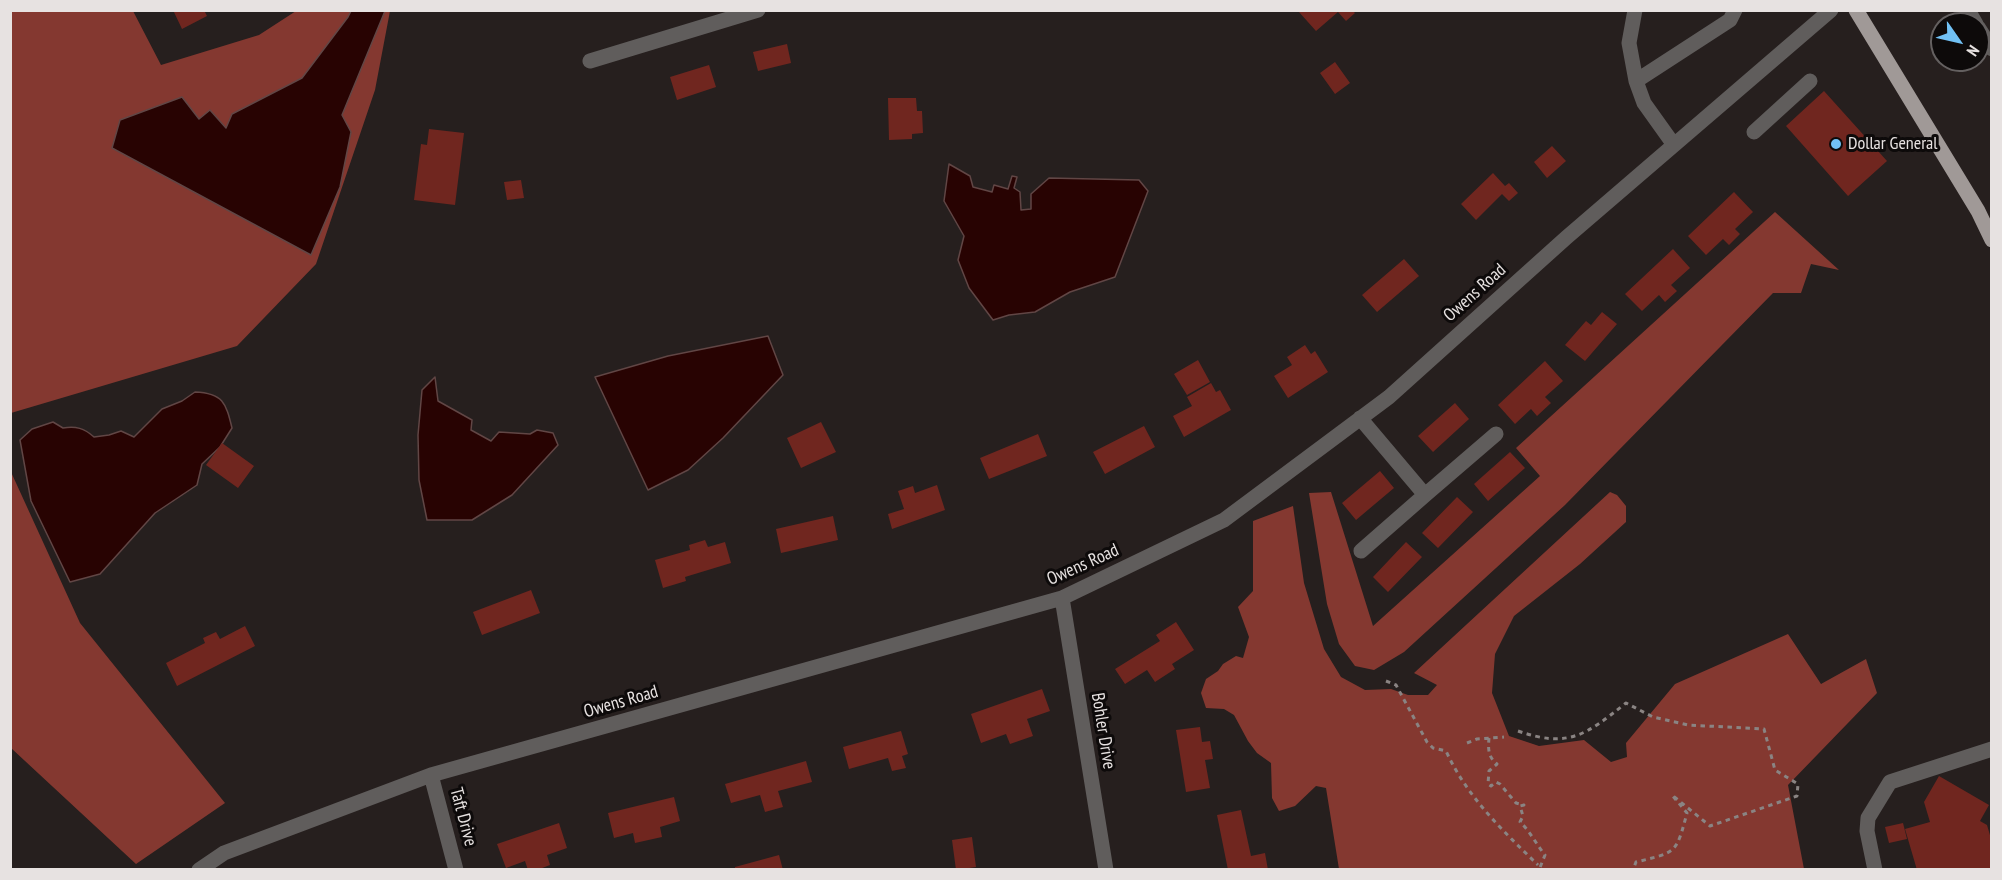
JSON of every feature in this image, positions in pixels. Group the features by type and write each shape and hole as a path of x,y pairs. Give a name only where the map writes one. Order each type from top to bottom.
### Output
{"main road":[{"path":"1856,10 1978,211 1992,240"}],"street":[{"path":"590,61 758,10"},
{"path":"1635,10 1629,43 1636,81 1644,103 1674,145"},
{"path":"1636,81 1730,20 1735,10"},
{"name":"Owens Road","path":"199,870 224,853 431,776 1062,598 1224,520 1389,397 1566,237 1831,10"},
{"path":"1754,132 1810,81"},
{"path":"1360,418 1425,495"},
{"path":"1361,551 1496,434"},
{"name":"Bohler Drive","path":"1062,598 1106,870"},
{"path":"1875,870 1867,831 1868,818 1890,782 1992,749"},
{"name":"Taft Drive","path":"431,776 456,870"}],"path":[{"path":"1386,681 1396,685 1427,742 1433,748 1446,751 1454,769 1480,806 1539,867 1545,855 1520,822 1523,816 1520,807 1524,806 1516,803 1500,784 1496,782 1491,786 1488,784 1489,771 1497,764 1491,759 1488,751 1489,738"},
{"path":"1518,731 1539,739 1570,738 1595,727 1626,703 1653,717 1688,725 1764,729 1775,770 1798,784 1797,796 1710,826 1672,795 1687,813 1680,841 1673,850 1636,862 1633,870"},
{"path":"1467,743 1504,737"}],"shaded area":[{"path":"11,11 133,11 161,65 259,35 296,11 390,11 375,90 316,264 237,346 11,413"},
{"path":"351,11 385,11 342,115 351,132 340,187 311,255 112,148 120,120 182,97 199,119 210,110 226,128 232,114 302,78"},
{"path":"949,164 970,176 973,187 992,192 994,185 1008,189 1012,176 1017,177 1014,188 1020,192 1021,210 1031,209 1031,194 1049,178 1139,180 1148,191 1115,277 1070,292 1035,312 1009,315 993,320 969,288 958,260 964,236 944,201"},
{"path":"1775,212 1839,270 1811,264 1801,293 1773,293 1565,505 1404,652 1374,670 1355,666 1339,644 1327,604 1309,493 1331,492 1373,626 1540,476 1516,448"},
{"path":"768,336 783,375 723,438 688,470 648,490 595,377 668,356"},
{"path":"435,377 438,401 472,420 471,430 491,441 499,432 530,434 537,430 553,433 558,445 512,495 472,520 427,520 419,480 418,435 422,390"},
{"path":"195,392 212,395 222,401 228,412 232,428 220,447 202,464 197,485 155,513 100,574 70,582 31,501 20,440 32,429 53,422 63,428 83,430 94,437 121,431 134,437 162,409 182,401"},
{"path":"11,472 80,623 225,803 136,864 11,748"},
{"path":"1610,492 1617,495 1626,506 1626,522 1580,564 1514,616 1495,654 1492,693 1509,736 1539,746 1584,740 1611,762 1627,757 1626,743 1675,684 1788,634 1821,684 1866,659 1877,693 1788,785 1804,869 1339,869 1326,788 1316,786 1295,806 1279,811 1272,798 1271,763 1257,753 1234,715 1224,709 1206,708 1201,693 1206,679 1218,671 1223,664 1236,656 1243,658 1249,637 1238,607 1253,591 1253,521 1293,506 1304,583 1324,649 1341,677 1365,690 1391,689 1408,695 1428,695 1437,685 1414,673"}],"building":[{"path":"173,10 204,10 207,16 182,29"},
{"path":"1301,10 1352,10 1355,13 1346,21 1338,12 1316,31 1299,12"},
{"path":"787,44 791,63 758,71 753,52"},
{"path":"1335,62 1350,83 1335,94 1320,73"},
{"path":"709,65 716,87 677,100 670,77"},
{"name":"Dollar General","path":"1824,91 1887,161 1848,196 1786,126"},
{"path":"888,98 916,98 917,111 922,111 923,133 912,134 912,139 889,140"},
{"path":"429,129 464,133 455,205 414,200 421,144 427,145"},
{"path":"1552,146 1566,161 1547,178 1534,162"},
{"path":"1493,173 1505,186 1509,183 1518,193 1509,201 1502,194 1476,220 1461,204"},
{"path":"521,180 524,198 507,200 504,182"},
{"path":"1734,192 1753,212 1735,229 1740,234 1729,245 1723,239 1706,255 1688,236"},
{"path":"1673,249 1690,268 1671,285 1677,291 1665,302 1659,295 1642,311 1625,294"},
{"path":"1404,259 1419,276 1377,312 1362,295"},
{"path":"1602,312 1617,324 1585,361 1565,345 1586,321 1591,325"},
{"path":"1305,345 1311,354 1315,351 1328,372 1288,398 1274,376 1292,365 1287,357"},
{"path":"1198,360 1210,382 1187,395 1174,374"},
{"path":"1545,361 1563,381 1545,397 1551,403 1537,416 1531,409 1515,424 1498,405"},
{"path":"1211,383 1216,392 1220,390 1231,410 1184,437 1173,416 1192,406 1187,397"},
{"path":"1455,403 1469,419 1433,452 1418,436"},
{"path":"821,422 836,452 801,468 787,438"},
{"path":"1144,426 1155,447 1105,474 1093,452"},
{"path":"1038,434 1047,456 989,479 980,458"},
{"path":"222,443 254,466 238,488 206,465"},
{"path":"1510,452 1525,468 1488,501 1474,484"},
{"path":"1380,471 1394,488 1356,520 1342,503"},
{"path":"937,485 945,510 892,529 888,514 904,509 898,491 913,486 915,493"},
{"path":"1457,497 1473,512 1438,548 1422,533"},
{"path":"833,516 838,540 781,553 776,529"},
{"path":"705,540 708,547 725,542 731,563 685,577 686,581 663,588 655,560 690,550 689,545"},
{"path":"1406,542 1422,557 1388,592 1373,577"},
{"path":"531,590 540,613 482,635 473,612"},
{"path":"1176,622 1194,650 1172,664 1175,669 1155,682 1147,670 1125,684 1115,669 1160,641 1156,635"},
{"path":"245,626 255,646 177,686 166,663 205,643 203,638 216,632 220,639"},
{"path":"1042,689 1050,711 1027,719 1033,736 1010,744 1006,734 981,743 971,714"},
{"path":"1200,727 1202,742 1210,741 1213,759 1205,760 1210,788 1186,792 1176,730"},
{"path":"901,731 908,754 902,756 906,768 892,771 888,758 849,769 843,747"},
{"path":"806,761 812,782 778,791 783,807 765,812 760,795 731,803 725,784"},
{"path":"1939,776 1989,805 1980,821 1987,825 1992,842 1992,870 1917,870 1905,829 1930,822 1924,802"},
{"path":"674,797 680,821 660,827 662,837 635,843 633,833 614,838 608,813"},
{"path":"1241,810 1251,856 1265,853 1268,870 1228,870 1217,815"},
{"path":"559,823 567,848 547,855 550,865 537,870 528,870 525,861 506,868 497,844"},
{"path":"1903,823 1907,839 1889,843 1885,827"},
{"path":"972,837 976,867 956,870 952,840"},
{"path":"779,855 783,870 735,870 735,867"}],"place":[{"name":"Dollar General","path":"1836,144"}]}
